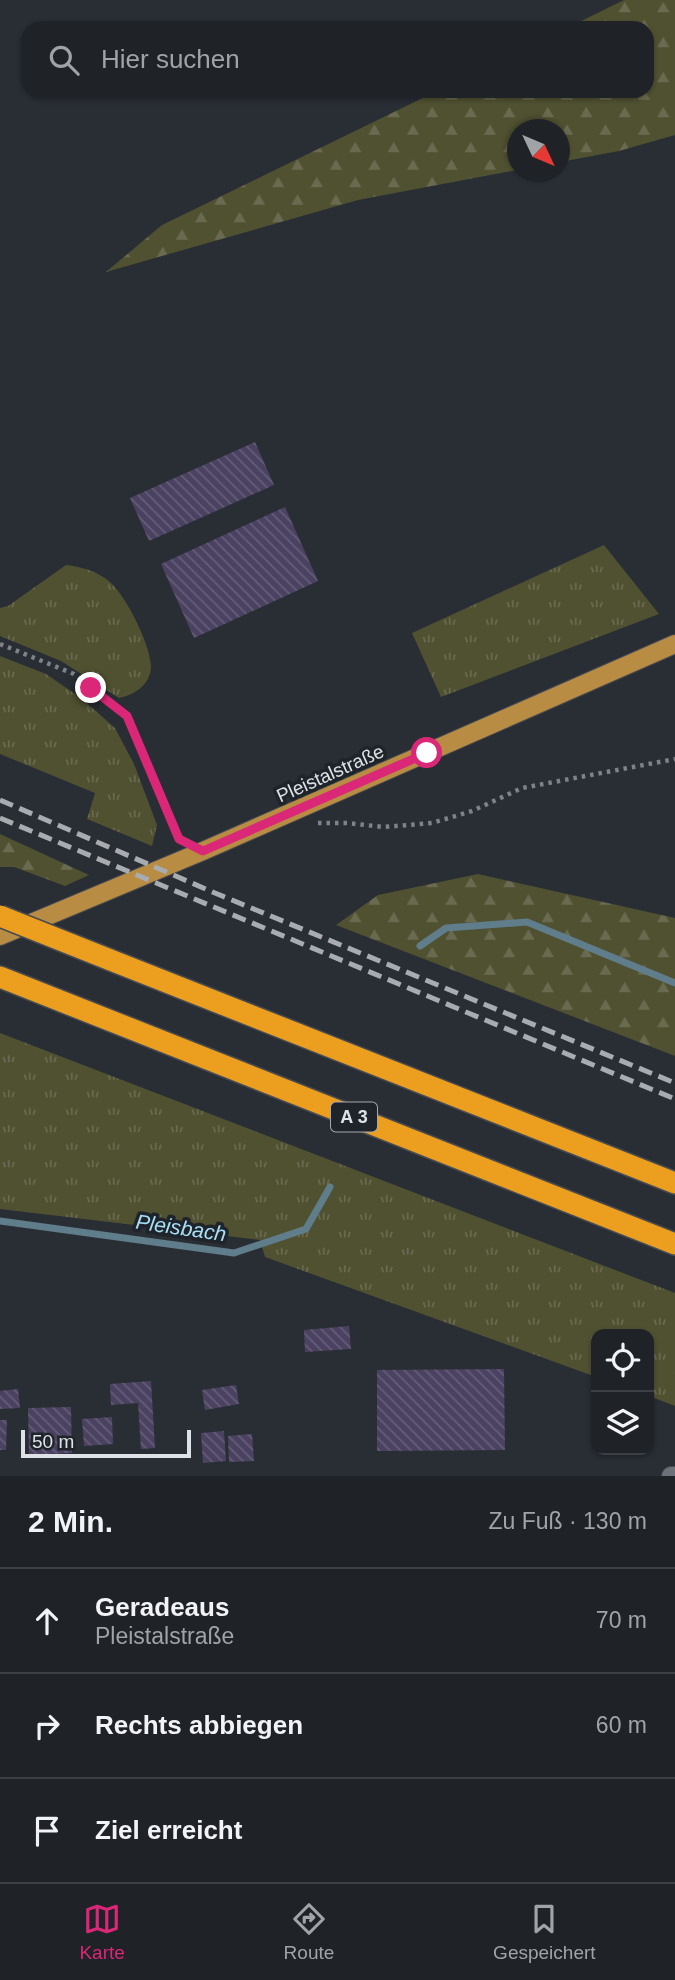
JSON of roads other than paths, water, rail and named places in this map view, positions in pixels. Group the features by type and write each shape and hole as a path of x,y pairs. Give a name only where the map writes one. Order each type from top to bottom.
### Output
{"highway":[{"path":"0,916 675,1183"},
{"name":"A 3","path":"0,977 675,1244"}],"main road":[{"name":"Pleistalstraße","path":"0,936 203,851 675,644"}],"waterway":[{"name":"Pleisbach","path":"420,946 446,928 527,922 675,983"},
{"name":"Pleisbach","path":"0,1221 234,1253 306,1229 330,1187"}],"railway":[{"path":"0,800 215,893 675,1083"},
{"path":"0,818 675,1099"}]}
